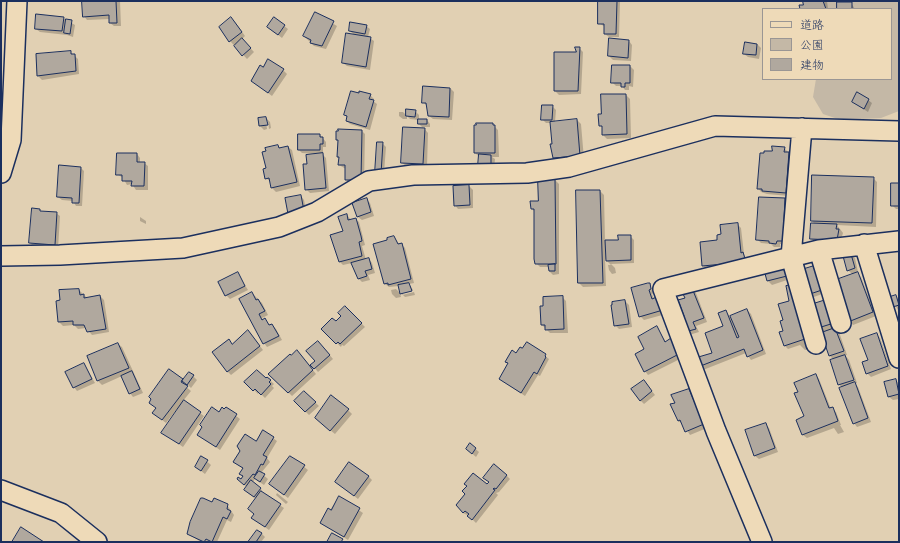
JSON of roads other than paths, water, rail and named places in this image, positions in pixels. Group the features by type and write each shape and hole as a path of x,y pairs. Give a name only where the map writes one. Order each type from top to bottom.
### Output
{"street":[{"path":"1,173 11,140 17,1"},
{"path":"1,256 60,255 183,248 279,226 317,212 369,181 413,175 527,173 569,167 715,126 899,131"},
{"path":"802,128 791,256 816,344"},
{"path":"762,542 716,431 663,289 819,250 899,241"},
{"path":"864,244 899,358"},
{"path":"819,250 841,324"},
{"path":"1,490 61,513 96,542"}]}
